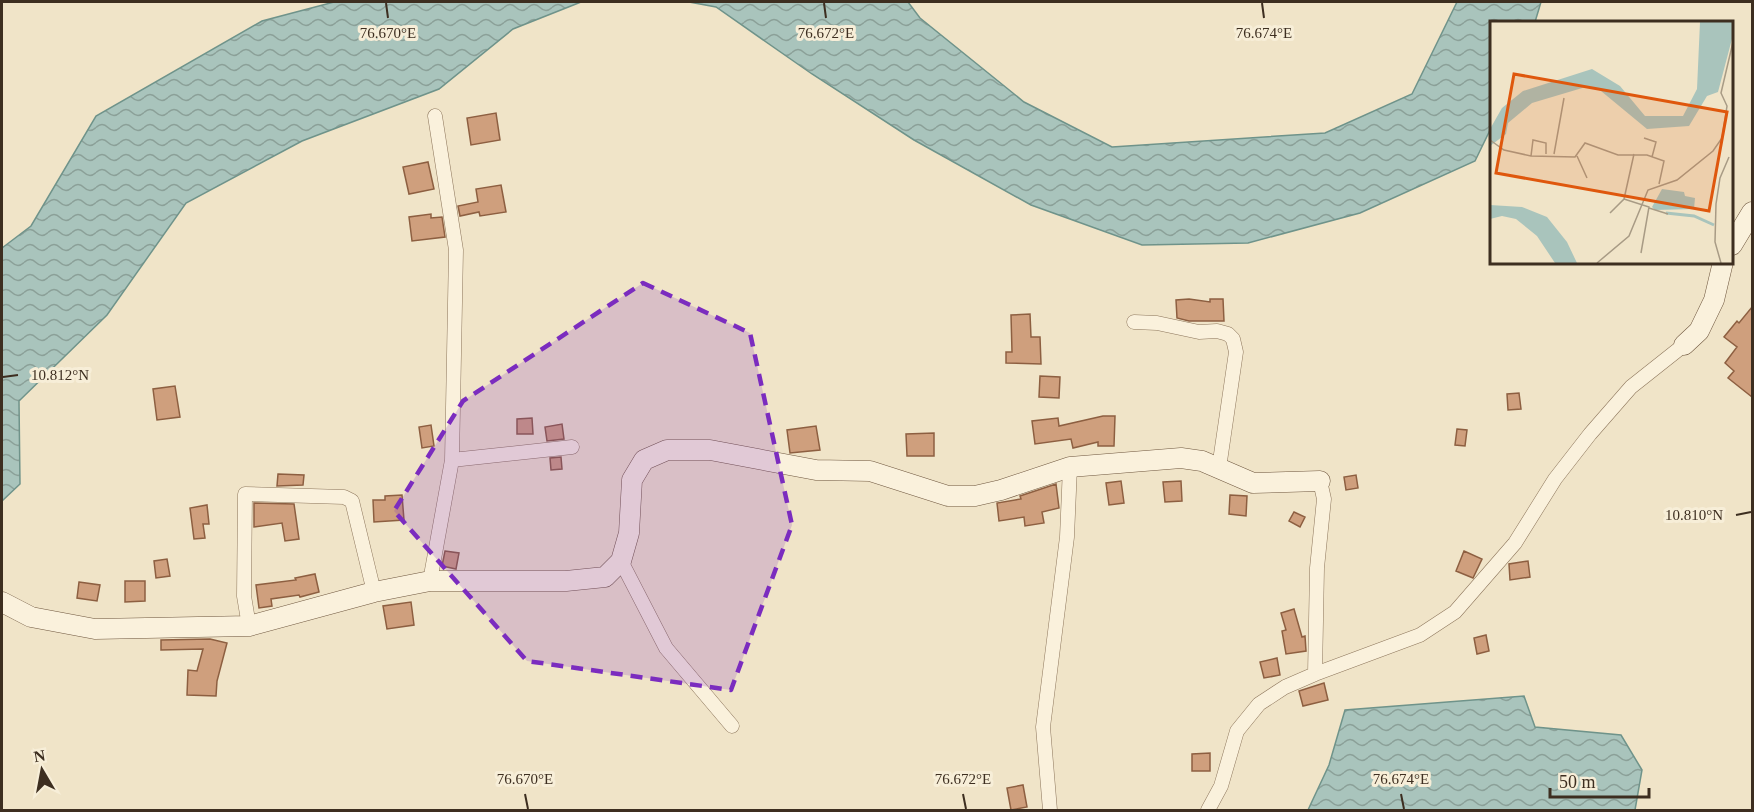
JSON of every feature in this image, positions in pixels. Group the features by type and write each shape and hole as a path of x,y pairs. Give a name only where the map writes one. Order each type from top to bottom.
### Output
{"street":[{"path":"430,581 452,460 456,250 435,116"},
{"path":"1733,240 1752,212"},
{"path":"1208,810 1221,786 1237,731 1259,704 1285,687 1315,674 1420,635 1455,612 1515,543 1555,479 1597,426 1631,387 1699,331 1714,300 1723,264"},
{"path":"1134,322 1157,322 1199,332 1218,331 1228,334 1233,339 1236,352 1219,468"},
{"path":"452,460 572,447"},
{"path":"2,602 31,617 95,629 249,626 374,592 430,581 566,581 605,577 621,561 629,533 632,480 644,460 668,450 710,450 816,470 870,471 948,496 975,496 1001,490 1070,467 1181,458 1203,461 1253,483 1320,481 1324,499 1317,568 1315,674"},
{"path":"1050,810 1043,727 1067,537 1070,467"},
{"path":"249,626 244,596 245,494 344,497 352,501 374,592"},
{"path":"621,561 666,648 732,726"}],"highlighted area":[{"path":"643,283 750,333 792,525 731,690 527,661 394,511 463,401"}],"water":[{"path":"334,2 581,2 513,29 439,89 302,141 186,203 107,315 19,401 20,484 2,501 2,248 31,226 96,116 262,21"},
{"path":"689,2 908,2 920,18 1024,102 1112,147 1325,133 1412,94 1457,2 1541,2 1535,21 1490,21 1490,130 1475,161 1360,213 1248,243 1142,245 1031,205 914,140 812,74 716,7"},
{"path":"1524,696 1535,727 1621,735 1642,770 1635,810 1308,810 1329,765 1345,710"}],"building":[{"path":"496,113 500,140 471,145 467,118"},
{"path":"428,162 434,189 409,194 403,167"},
{"path":"501,185 506,212 480,216 479,212 460,216 458,206 478,202 476,189"},
{"path":"431,214 431,218 442,217 445,237 412,241 409,217"},
{"path":"1210,299 1223,299 1224,321 1189,321 1177,318 1176,300 1210,302"},
{"path":"1752,307 1752,397 1728,378 1734,371 1725,363 1737,347 1724,337"},
{"path":"1030,314 1031,337 1040,337 1041,364 1006,363 1006,352 1012,352 1011,315"},
{"path":"1040,376 1060,377 1059,398 1039,397"},
{"path":"175,386 180,417 157,420 153,389"},
{"path":"1519,393 1521,409 1508,410 1507,394"},
{"path":"1103,416 1115,416 1114,446 1098,446 1098,442 1073,448 1071,439 1035,444 1032,421 1058,418 1059,426"},
{"path":"532,418 533,434 517,434 517,419"},
{"path":"562,424 564,439 547,441 545,427"},
{"path":"431,425 434,446 422,448 419,427"},
{"path":"816,426 820,450 790,453 787,430"},
{"path":"1457,429 1467,430 1465,446 1455,445"},
{"path":"934,433 934,456 907,456 906,434"},
{"path":"561,457 562,469 551,470 550,458"},
{"path":"278,474 304,475 303,485 277,486"},
{"path":"1356,475 1358,488 1346,490 1344,477"},
{"path":"1121,481 1124,503 1109,505 1106,483"},
{"path":"1181,481 1182,501 1165,502 1163,482"},
{"path":"1056,484 1059,508 1042,512 1044,523 1025,526 1024,517 999,521 997,503 1021,499 1020,496"},
{"path":"402,495 404,520 374,522 373,500 385,500 385,496"},
{"path":"1230,495 1247,496 1246,516 1229,514"},
{"path":"254,503 294,504 299,539 285,541 282,523 254,527"},
{"path":"207,505 209,524 203,524 205,538 194,539 190,508"},
{"path":"1294,512 1305,517 1300,527 1289,521"},
{"path":"445,551 459,553 456,569 442,566"},
{"path":"1464,551 1482,559 1473,578 1456,571"},
{"path":"167,559 170,576 156,578 154,561"},
{"path":"1528,561 1530,577 1510,580 1509,564"},
{"path":"315,574 319,592 300,597 299,595 271,599 272,606 259,608 256,585 296,580 295,578"},
{"path":"125,581 145,581 145,601 125,602"},
{"path":"79,582 100,585 97,601 77,598"},
{"path":"411,602 414,625 387,629 383,606"},
{"path":"1294,609 1302,637 1305,636 1306,651 1286,654 1282,631 1286,630 1281,613"},
{"path":"1486,635 1489,651 1477,654 1474,638"},
{"path":"210,639 227,643 217,681 216,696 187,695 188,670 197,671 203,649 161,650 161,640"},
{"path":"1277,658 1280,675 1264,678 1260,662"},
{"path":"1324,683 1328,700 1303,706 1299,691"},
{"path":"1210,753 1210,771 1192,771 1192,754"},
{"path":"1023,785 1027,807 1011,810 1007,788"}]}
